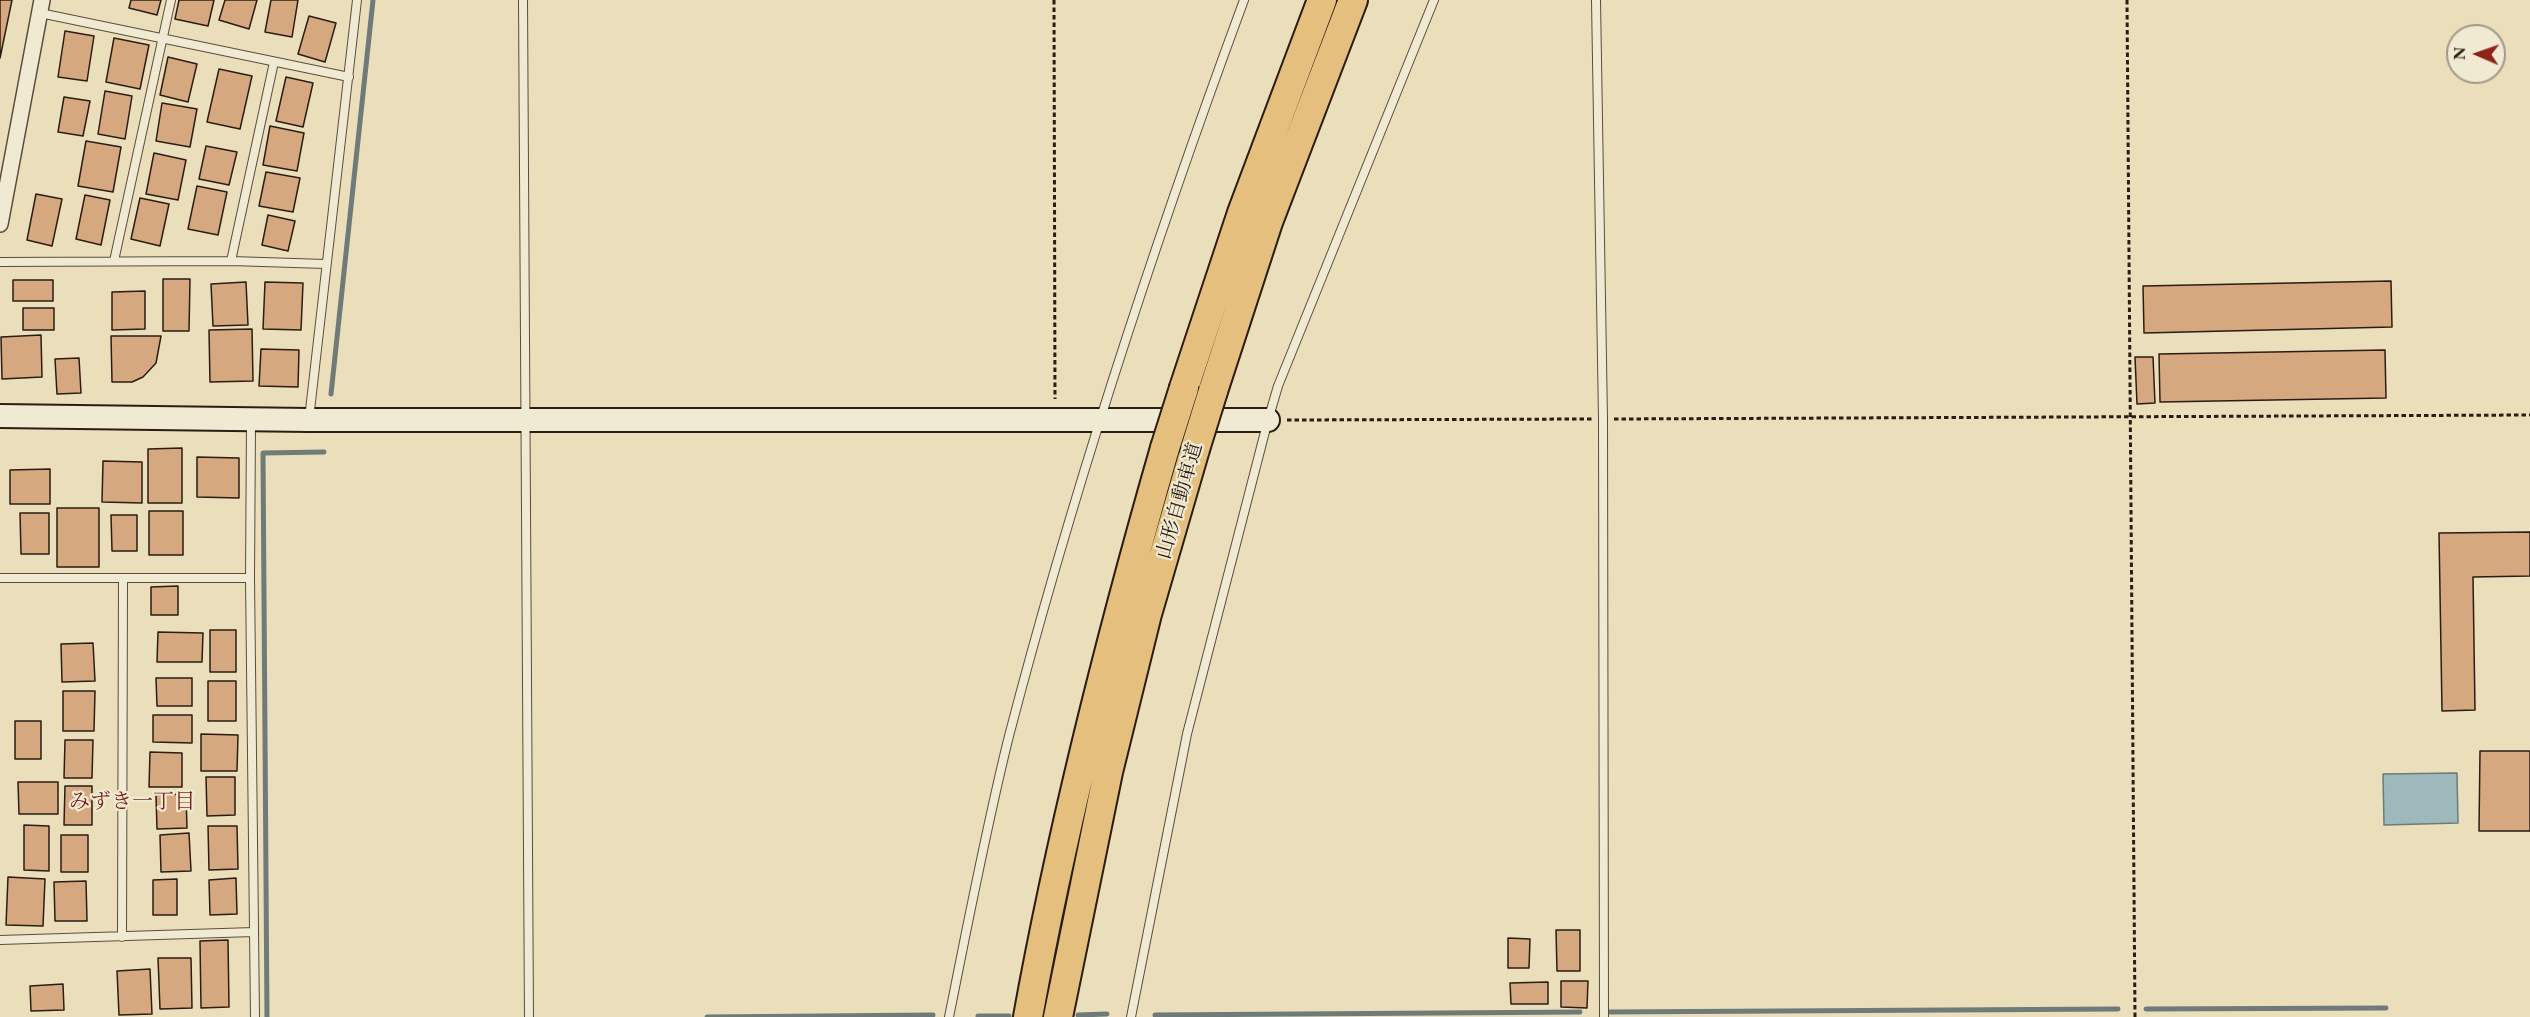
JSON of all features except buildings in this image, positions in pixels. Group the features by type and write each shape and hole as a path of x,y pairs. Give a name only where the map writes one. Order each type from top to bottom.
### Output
{"highway":[{"name":"山形自動車道","path":"1028,1017 1046,920 1079,769 1119,610 1165,448 1242,213 1322,0"},
{"name":"山形自動車道","path":"1058,1017 1110,760 1147,614 1195,449 1268,222 1353,0"}],"street":[{"path":"0,224 41,7"},
{"path":"0,416 309,420 525,418 1268,420"}],"lane":[{"path":"114,261 171,0"},
{"path":"309,420 357,0"},
{"path":"523,0 529,1017"},
{"path":"950,1017 1009,739 1045,603 1164,223 1244,0"},
{"path":"1131,1017 1187,734 1278,386 1434,0"},
{"path":"1596,0 1603,419 1604,1017"},
{"path":"41,7 162,39 349,77"},
{"path":"231,261 274,62"},
{"path":"0,262 231,261 326,264"},
{"path":"250,419 255,1017"},
{"path":"0,578 123,580 250,578"},
{"path":"122,937 123,580"},
{"path":"0,940 255,932"}],"path":[{"path":"1054,0 1055,419"},
{"path":"2127,0 2128,416 2135,1017"},
{"path":"1268,420 2530,415"}],"water":[{"path":"2457,773 2458,823 2384,825 2383,774"}],"waterway":[{"path":"331,394 373,0"},
{"path":"267,1017 263,453 324,452"},
{"path":"2146,1009 2386,1008"},
{"path":"1608,1012 2118,1009"},
{"path":"1155,1015 1580,1012"},
{"path":"1078,1015 1107,1014"},
{"path":"707,1017 933,1015"},
{"path":"978,1016 1009,1016"}],"district":[{"name":"みずき一丁目","path":"132,802"}]}
